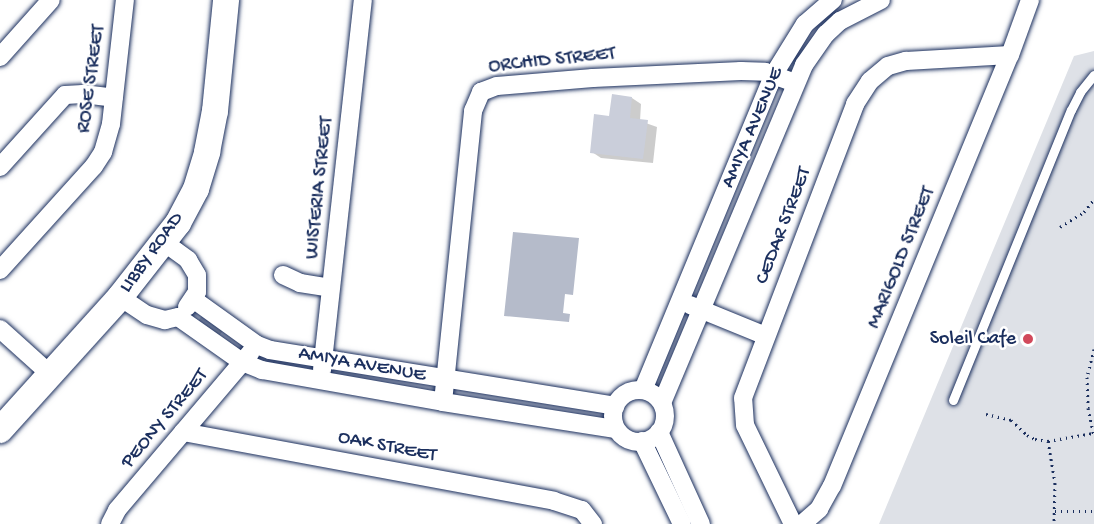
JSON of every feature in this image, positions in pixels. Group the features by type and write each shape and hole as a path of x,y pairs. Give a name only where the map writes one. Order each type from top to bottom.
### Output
{"main road":[{"name":"LIBBY ROAD","path":"0,430 120,297 165,243 195,189 207,152 215,111 226,0"}],"street":[{"path":"0,57 51,0"},
{"name":"ROSE STREET","path":"0,270 94,166 107,138 125,0"},
{"name":"WISTERIA STREET","path":"321,381 363,0"},
{"name":"AMIYA AVENUE","path":"643,390 774,74 805,24 833,0"},
{"name":"AMIYA AVENUE","path":"662,403 795,83 826,34 840,21 881,0"},
{"name":"MARIGOLD STREET","path":"802,524 819,509 832,486 1010,55 1030,0"},
{"name":"CEDAR STREET","path":"793,524 751,439 743,411 747,383 855,104 870,81 888,66 906,61 1010,55"},
{"name":"ORCHID STREET","path":"443,402 476,88 657,73 753,70 774,74 795,83"},
{"path":"0,167 65,95 83,94 114,98"},
{"path":"120,297 147,315 165,320 178,317 193,300 198,283 194,267 165,243"},
{"path":"283,275 300,283 331,288"},
{"name":"AMIYA AVENUE","path":"193,300 257,345 445,380 615,406"},
{"path":"680,301 766,336"},
{"name":"AMIYA AVENUE","path":"178,317 242,362 262,370 443,402 616,429"},
{"path":"0,329 50,374"},
{"name":"PEONY STREET","path":"110,524 117,510 257,345"},
{"path":"643,390 654,394 662,403 665,415 659,432 642,441 627,439 616,429 613,417 615,406 628,392 643,390"},
{"name":"OAK STREET","path":"183,432 554,501 588,517"},
{"path":"659,432 701,524"},
{"path":"642,441 682,524"}],"lane":[{"path":"953,400 1026,214 1075,101 1094,75"}],"path":[{"path":"1060,227 1084,212 1094,199"},
{"path":"986,414 1011,420 1027,435 1048,441 1093,434 1088,408 1087,377 1094,349"},
{"path":"1048,441 1053,462 1054,524"},
{"path":"1055,511 1094,511"}],"shaded area":[{"path":"1094,51 1094,524 879,524 1074,56"}],"water":[{"path":"513,232 579,238 573,295 565,294 563,313 570,314 569,322 504,316"}],"building":[{"path":"612,94 632,97 630,118 648,120 643,159 590,153 594,114 609,116"},
{"path":"205,311 221,322 210,337 195,326"}],"place":[{"name":"Soleil Cafe","path":"1028,339"}]}
